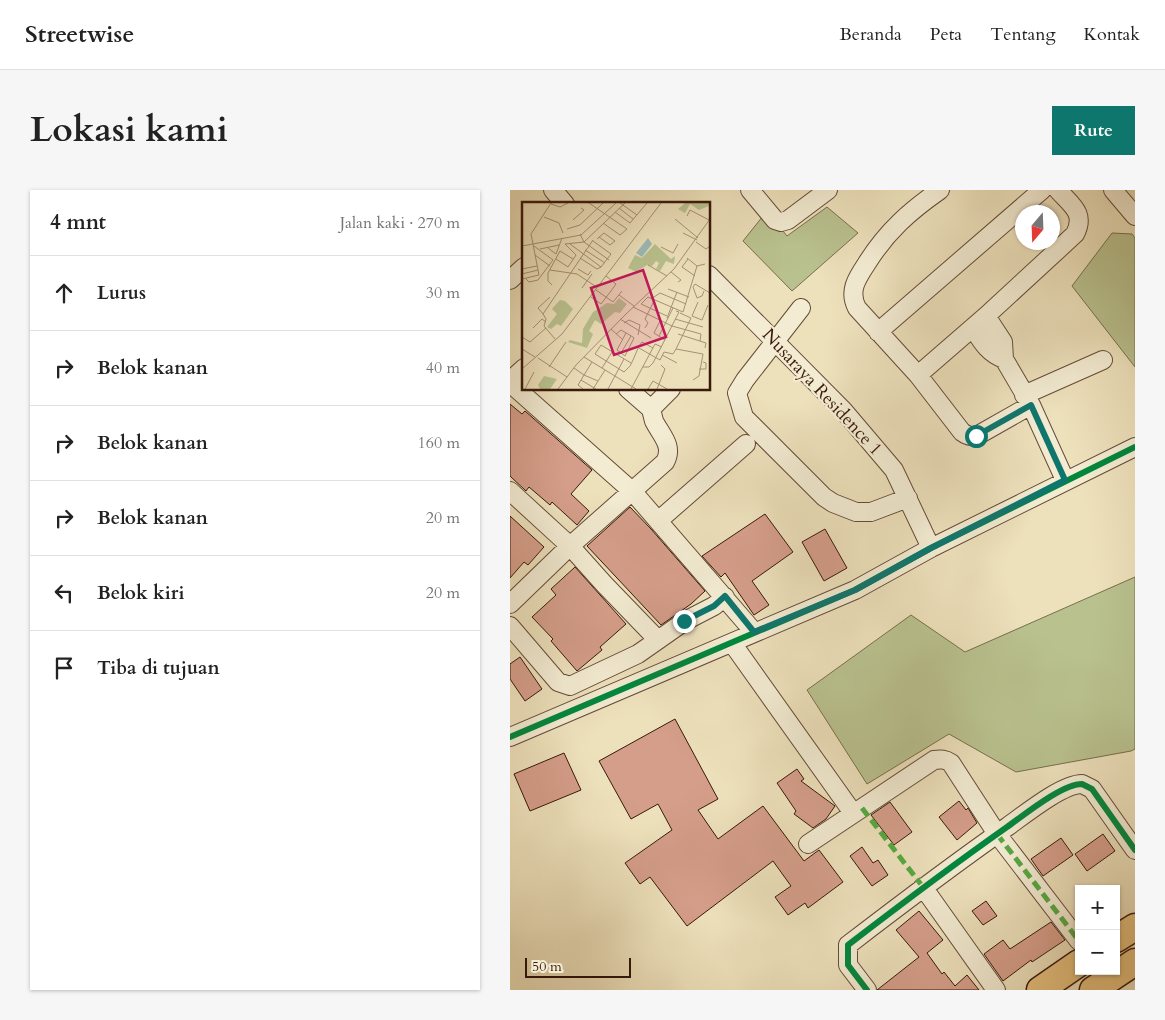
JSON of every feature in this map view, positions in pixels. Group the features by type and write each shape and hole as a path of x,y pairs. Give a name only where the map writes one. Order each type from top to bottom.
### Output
{"highway":[{"path":"1093,990 1135,962"},
{"path":"1040,990 1075,966"}],"street":[{"path":"553,190 563,202"},
{"path":"750,190 773,218 781,222 788,220 828,190"},
{"path":"940,190 920,204 888,232 858,276 854,284 853,300 857,308 918,375 962,432 972,437 980,434 1028,400 1103,360"},
{"path":"878,332 1042,190"},
{"path":"918,375 973,328 1074,234 1079,223 1078,213 1058,190"},
{"path":"1113,190 1135,216"},
{"path":"510,280 522,269"},
{"name":"Nusaraya Residence 1","path":"710,276 844,410 894,470 931,548"},
{"path":"801,308 737,393 744,417 824,497 842,508 856,512 871,512 908,498"},
{"path":"986,316 1003,342 1004,359 1028,400 1065,480"},
{"path":"973,328 988,350 1004,359"},
{"path":"522,370 510,382 633,492 725,596 754,632"},
{"path":"510,604 570,546 633,492 669,456 668,447 654,421 651,409 629,390"},
{"path":"651,409 670,390"},
{"path":"658,521 746,444"},
{"path":"510,737 855,590 931,548 1135,447"},
{"path":"510,491 570,546 658,640"},
{"path":"510,626 517,648 558,682 570,686 638,654 684,621 714,606 725,596"},
{"path":"732,643 854,813"},
{"path":"808,844 934,760 943,759 951,763 997,834 1075,936"},
{"path":"867,990 848,965 848,945 923,887 1067,787 1082,784 1092,790 1135,850"},
{"path":"923,887 996,990"}],"green space":[{"path":"827,207 858,233 792,291 743,241 767,211 787,236"},
{"path":"1112,233 1132,234 1135,238 1135,367 1072,286"},
{"path":"1135,577 1135,749 1131,751 1016,772 949,734 867,784 807,690 911,615 965,652"}],"building":[{"path":"510,404 522,414 525,411 592,470 571,494 589,511 577,525 552,502 550,505 529,487 526,491 510,476"},
{"path":"630,507 705,591 691,604 661,625 587,546"},
{"path":"765,514 793,552 752,581 769,605 754,615 725,573 721,577 702,556"},
{"path":"510,516 544,547 528,565 524,562 510,578"},
{"path":"825,529 847,568 824,581 802,542"},
{"path":"575,567 626,624 600,647 602,650 577,671 551,641 553,639 532,617 556,595 551,589"},
{"path":"520,657 542,689 525,701 510,679 510,664"},
{"path":"675,719 718,799 698,810 718,839 763,806 804,861 819,850 843,882 808,908 805,903 788,915 775,897 791,886 773,861 687,926 650,877 640,884 625,863 672,830 658,804 631,819 599,761"},
{"path":"564,753 581,790 530,811 514,774"},
{"path":"797,769 804,779 801,781 835,806 826,819 813,828 794,814 796,811 777,783"},
{"path":"959,801 966,810 968,808 977,823 957,840 939,817"},
{"path":"890,802 912,832 894,845 871,815"},
{"path":"1103,834 1115,851 1087,871 1075,854"},
{"path":"1061,838 1073,855 1043,876 1031,859"},
{"path":"862,847 873,863 878,860 888,875 872,886 850,856"},
{"path":"986,901 997,916 983,925 972,911"},
{"path":"919,911 943,940 927,953 942,974 944,972 955,986 967,975 979,990 877,990 919,957 896,930"},
{"path":"1051,922 1065,940 1032,962 1031,960 1003,981 984,954 1003,940 1010,949"}],"marked path":[{"path":"862,808 923,887"},
{"path":"997,834 1075,936"}],"cycle path":[{"path":"510,737 855,590 931,548 1135,447"},
{"path":"867,990 848,965 848,945 1054,794 1074,785 1082,784 1092,789 1135,850"}],"route":[{"path":"684,621 714,606 725,596 754,632 855,590 931,548 1065,480 1031,405 976,436"}]}
